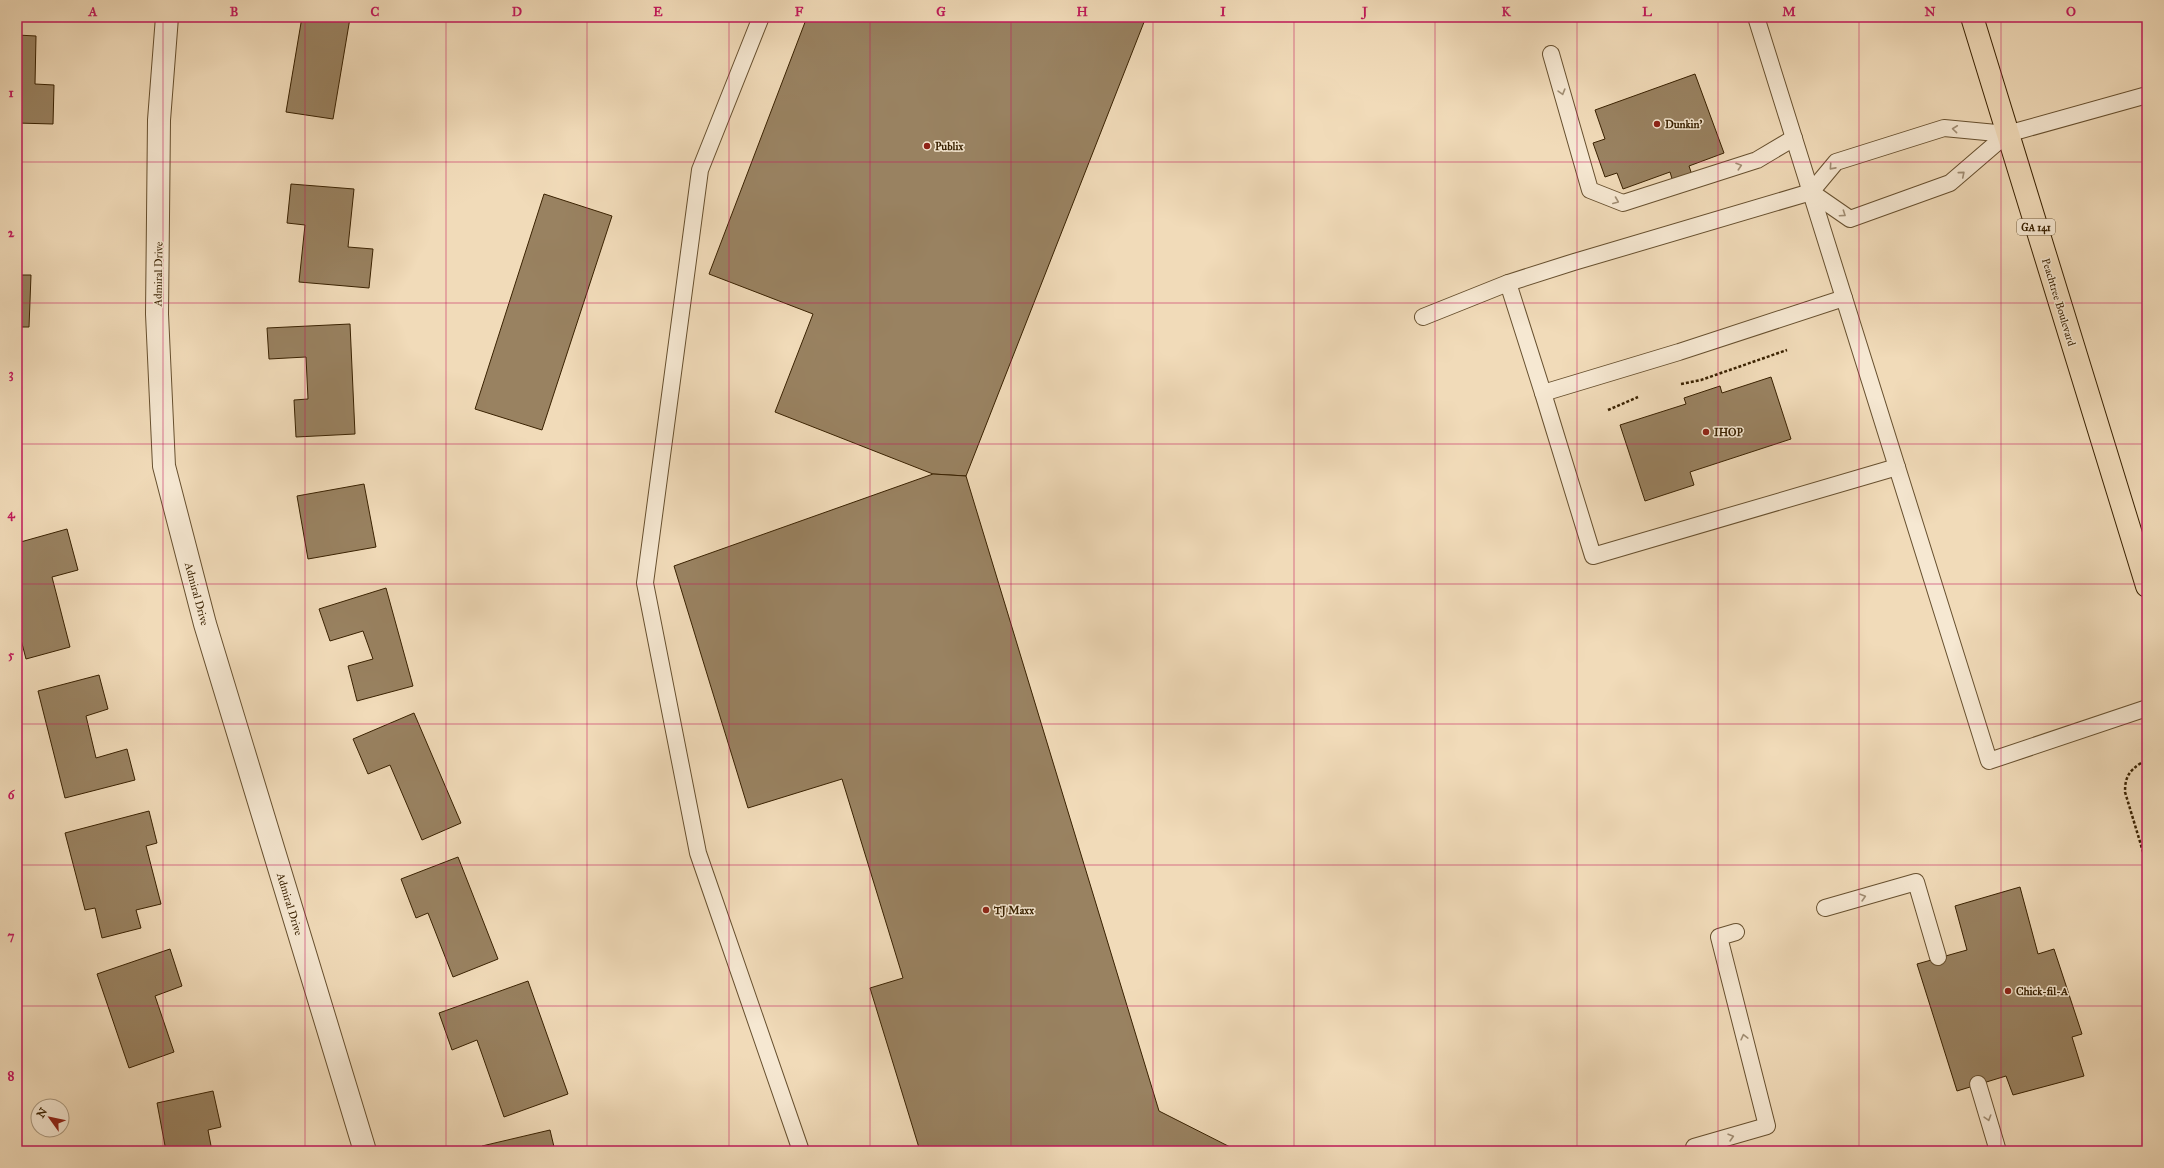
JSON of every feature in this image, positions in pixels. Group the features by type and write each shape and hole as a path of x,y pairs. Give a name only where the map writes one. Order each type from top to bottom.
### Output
{"highway":[{"name":"Peachtree Boulevard","path":"1972,17 2147,586"}],"street":[{"name":"Admiral Drive","path":"167,17 159,120 157,314 164,466 205,624 365,1151"}],"lane":[{"path":"761,17 700,170 645,583 698,853 801,1151"},
{"path":"1756,17 1989,761 2147,708"},
{"path":"1551,54 1590,190 1623,204 1757,160 1794,138"},
{"path":"1423,316 1508,283 1811,192 1836,162 1944,128 2007,134 2147,95"},
{"path":"1811,192 1850,219 1950,183 2007,134"},
{"path":"1508,283 1593,556 1897,467"},
{"path":"1543,393 1679,352 1844,298"},
{"path":"1825,908 1916,882 1938,957"},
{"path":"1694,1148 1767,1126 1718,936 1736,932"},
{"path":"1978,1084 1998,1151"}],"path":[{"path":"1678,384 1701,380 1787,350"},
{"path":"1608,410 1640,396"},
{"path":"2141,762 2129,772 2125,782 2125,792 2147,865"}],"building":[{"path":"302,17 350,18 333,119 286,112"},
{"name":"Publix","path":"807,17 1146,17 966,476 933,474 775,412 813,314 709,274"},
{"path":"17,35 36,36 35,84 54,85 53,124 17,123"},
{"name":"Dunkin'","path":"1695,74 1724,153 1689,166 1692,175 1673,182 1670,172 1623,189 1617,173 1605,177 1593,143 1605,139 1595,110"},
{"path":"291,184 354,189 348,247 373,249 369,288 299,282 305,225 287,223"},
{"path":"544,194 612,216 542,430 475,409"},
{"path":"17,275 31,275 29,327 17,327"},
{"path":"350,324 355,434 296,437 294,400 308,399 306,357 269,359 267,328"},
{"name":"IHOP","path":"1771,377 1791,439 1690,472 1694,485 1645,501 1620,425 1686,404 1684,398 1720,386 1722,393"},
{"path":"933,474 966,476 1159,1111 1238,1151 920,1151 870,988 903,978 842,779 748,808 674,566"},
{"path":"364,484 376,547 308,559 297,496"},
{"path":"67,529 78,570 52,577 70,647 26,659 17,624 17,543"},
{"path":"386,588 413,686 357,701 348,666 373,659 363,631 330,641 319,609"},
{"path":"99,675 108,709 86,716 96,758 127,749 135,780 65,798 38,691"},
{"path":"414,713 461,823 422,840 390,765 368,774 353,739"},
{"path":"149,811 157,843 146,846 161,904 136,910 141,928 102,938 95,908 85,910 65,833"},
{"path":"458,857 498,959 453,977 428,913 416,918 401,879"},
{"path":"2020,887 2038,954 2054,949 2082,1034 2072,1037 2084,1076 2013,1095 2006,1076 1957,1091 1917,964 1967,950 1955,906"},
{"path":"170,949 182,986 155,996 174,1052 129,1068 97,974"},
{"path":"528,981 568,1094 504,1117 477,1040 452,1050 439,1013"},
{"path":"213,1091 221,1127 208,1130 212,1151 166,1151 157,1103"},
{"path":"550,1130 555,1151 484,1151 482,1146"}],"place":[{"name":"Dunkin'","path":"1657,124"},
{"name":"Publix","path":"927,146"},
{"name":"IHOP","path":"1706,432"},
{"name":"TJ Maxx","path":"986,910"},
{"name":"Chick-fil-A","path":"2008,991"}]}
